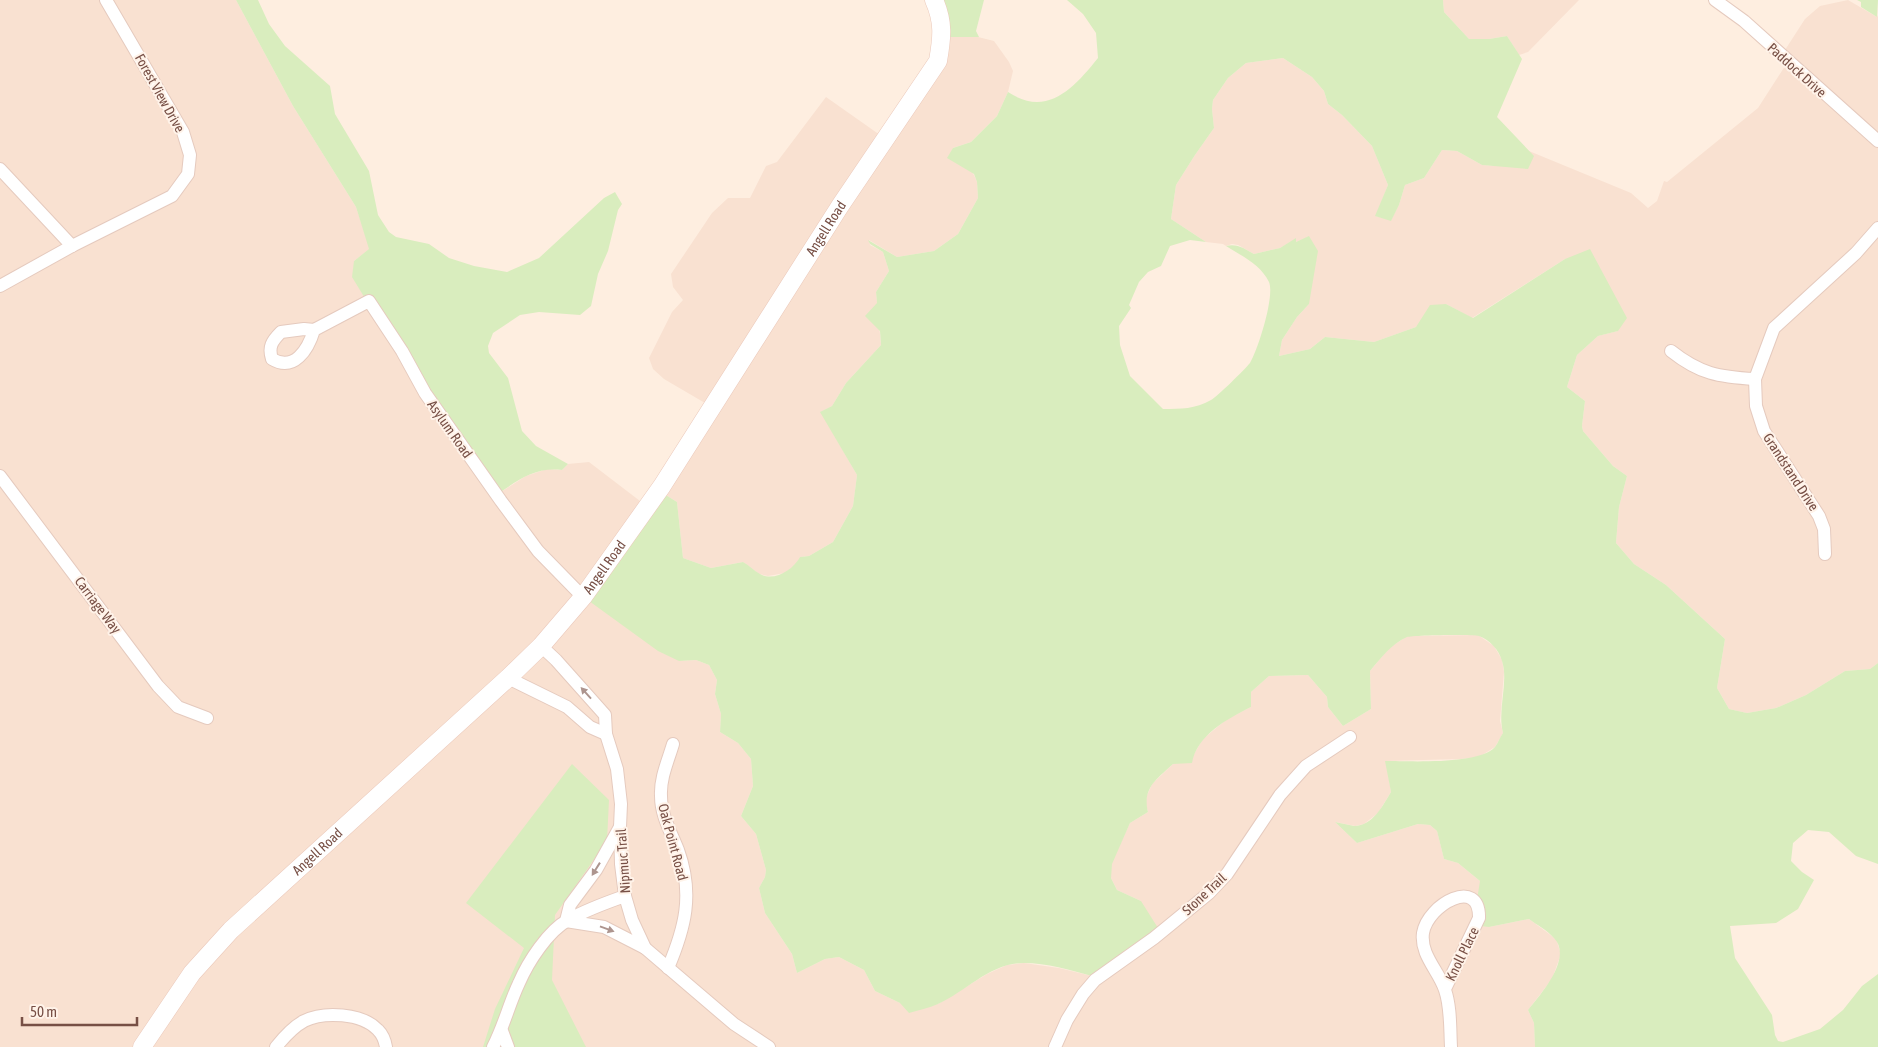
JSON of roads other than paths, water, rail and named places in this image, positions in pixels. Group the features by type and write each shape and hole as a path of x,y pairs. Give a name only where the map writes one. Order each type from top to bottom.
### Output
{"street":[{"name":"Forest View Drive","path":"0,286 72,246 172,196 188,174 190,155 183,132 106,0"},
{"name":"Angell Road","path":"142,1047 192,973 231,930 508,678 541,646 583,597 662,486 840,206 938,61 942,37 941,21 934,0"},
{"name":"Paddock Drive","path":"1715,0 1744,21 1878,141"},
{"path":"0,169 72,246"},
{"name":"Grandstand Drive","path":"1825,554 1824,529 1820,516 1764,431 1756,406 1755,379 1774,328 1856,253 1878,228"},
{"name":"Asylum Road","path":"314,330 370,301 402,351 425,393 500,501 538,551 583,597"},
{"path":"1671,351 1687,364 1706,372 1730,378 1755,379"},
{"name":"Carriage Way","path":"0,476 158,686 178,707 208,718"},
{"name":"Nipmuc Trail","path":"541,646 556,660 605,716 606,734 617,769 621,804 620,827 624,896 632,920 645,948 734,1024 769,1047"},
{"path":"508,678 568,707 590,727 606,734"},
{"name":"Stone Trail","path":"1055,1047 1067,1020 1095,980 1154,938 1209,894 1226,874 1280,795 1306,766 1350,737"},
{"name":"Oak Point Road","path":"668,968 680,940 686,913 683,866 662,810 662,780 673,744"},
{"path":"566,921 570,905 596,870 620,827"},
{"path":"494,1047 502,1031 518,984 540,946 566,921 592,908 624,896"},
{"name":"Knoll Place","path":"1445,989 1479,918 1480,911 1473,901 1465,896 1453,898 1440,906 1430,918 1423,933 1425,951 1445,989 1451,1047"},
{"path":"566,921 604,927 645,948"},
{"path":"276,1047 288,1033 304,1021 321,1015 351,1017 366,1022 377,1029 384,1038 386,1047"},
{"path":"502,1031 508,1047"}]}
